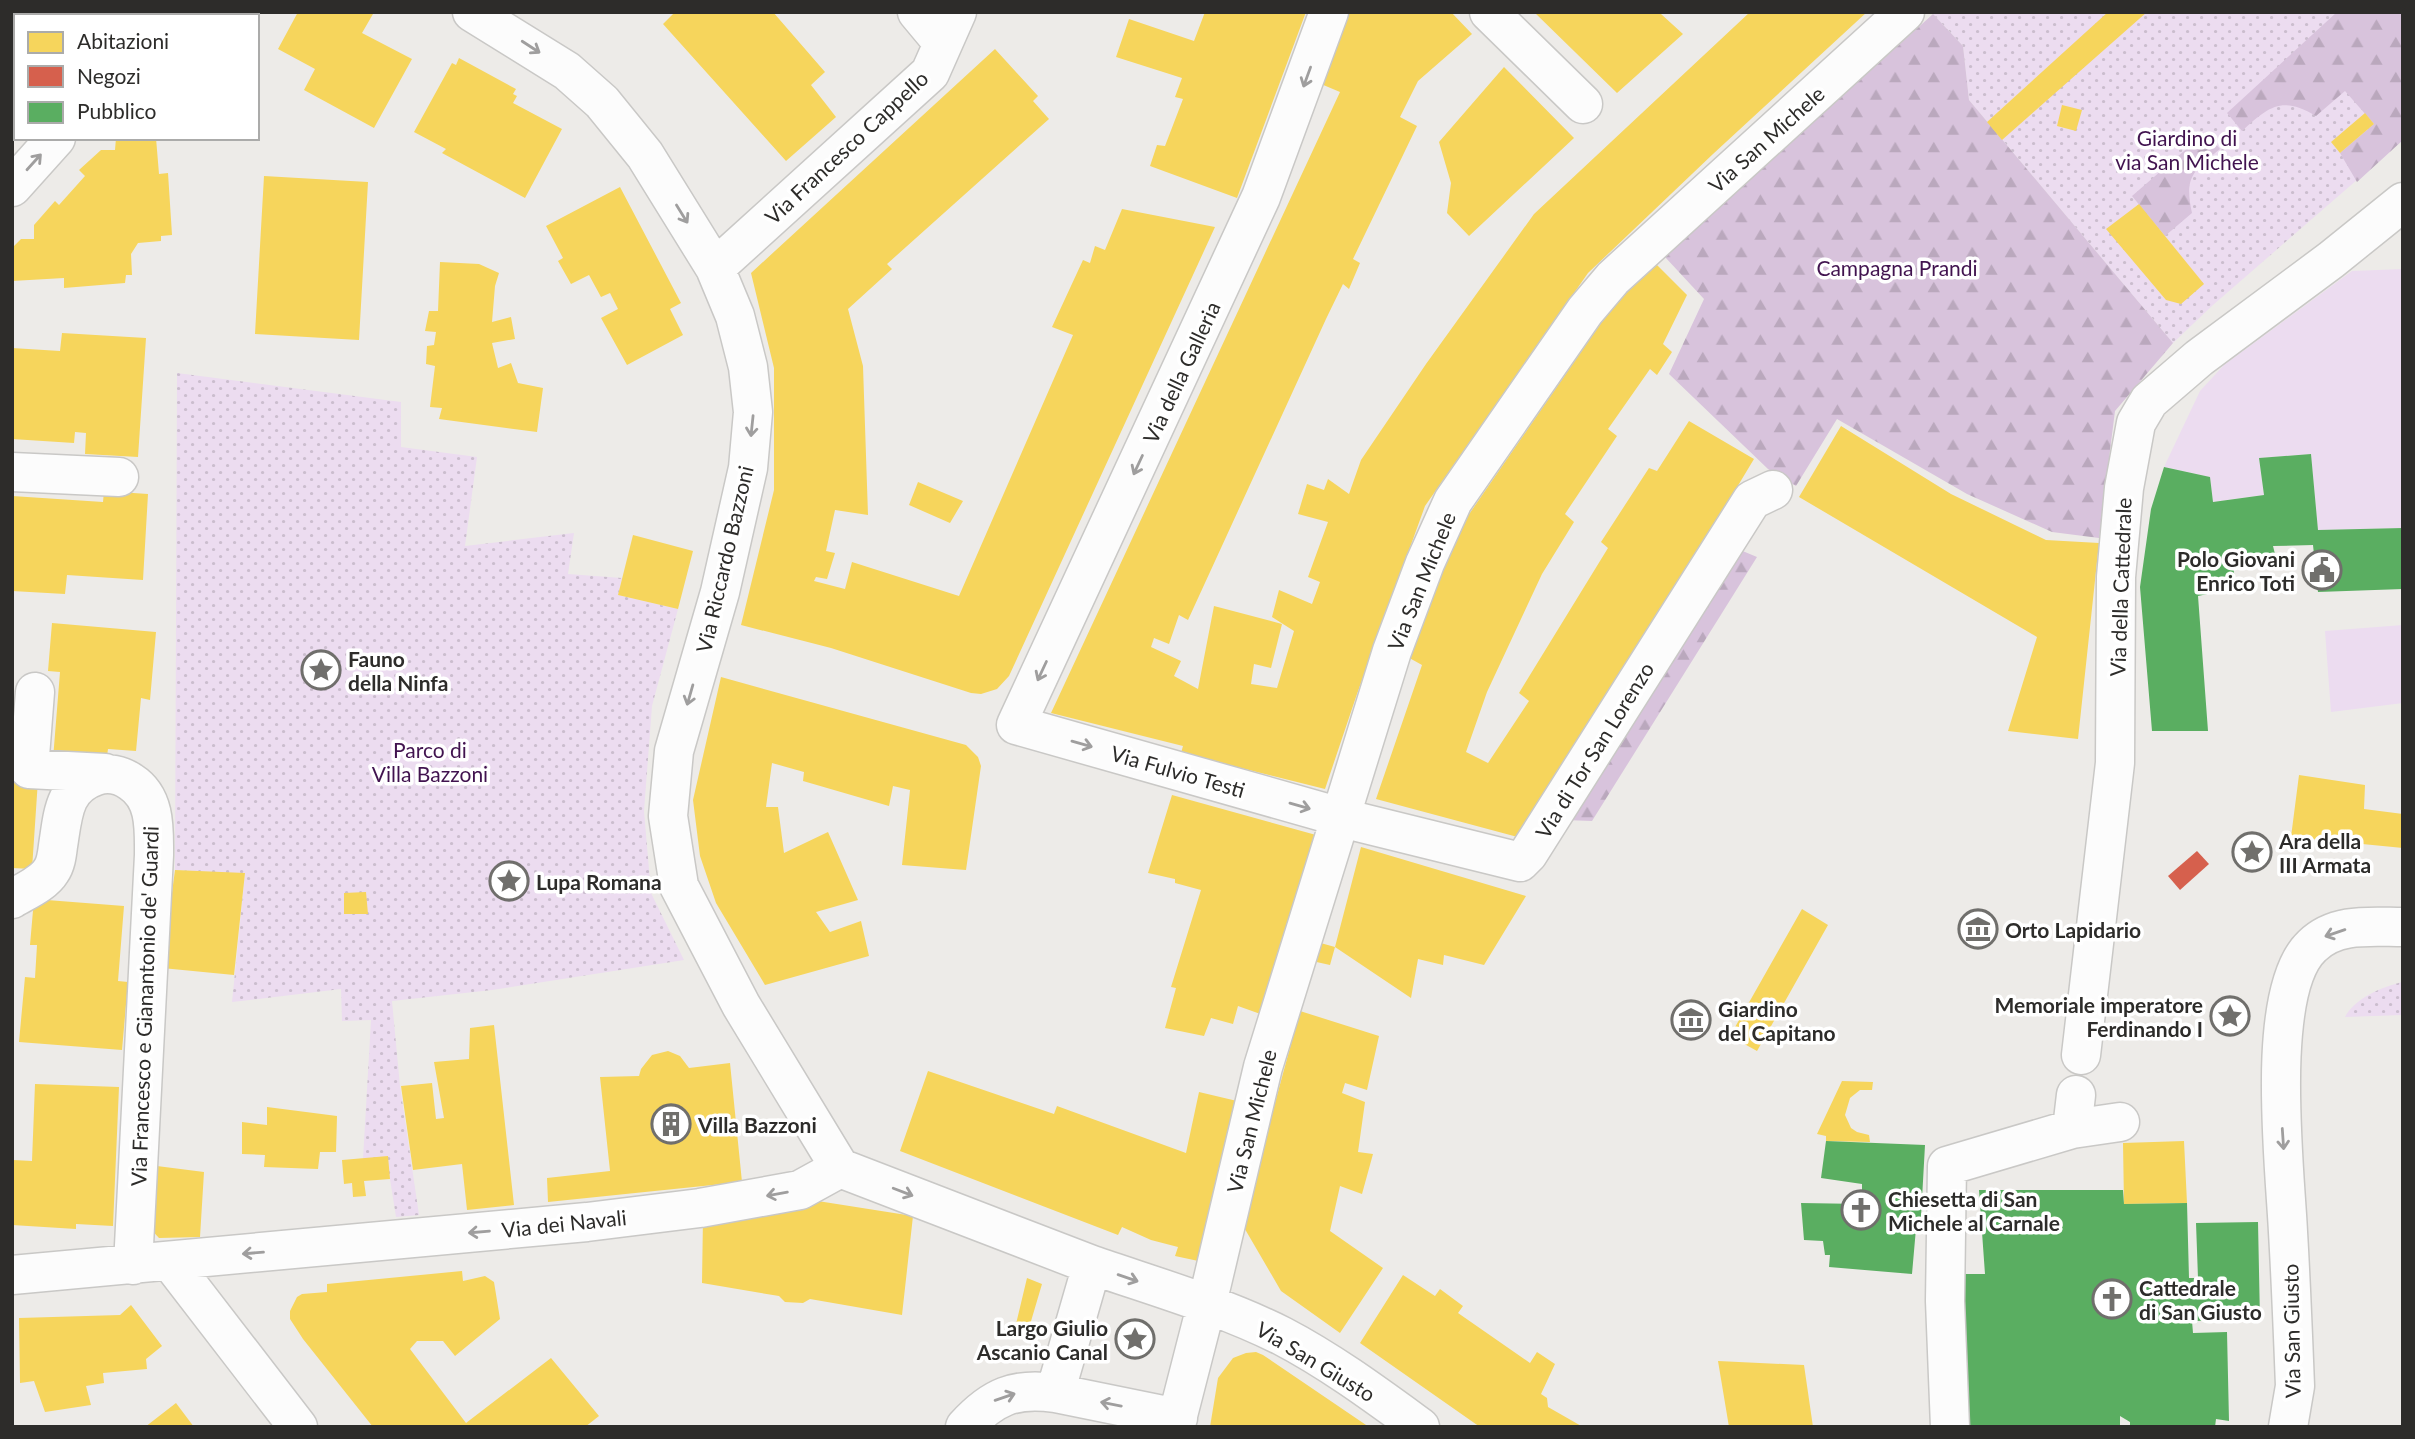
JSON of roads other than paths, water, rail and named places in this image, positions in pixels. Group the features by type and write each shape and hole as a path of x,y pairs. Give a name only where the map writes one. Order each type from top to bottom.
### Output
{"street":[{"name":"Via Riccardo Bazzoni","path":"472,12 567,71 601,102 645,155 715,268 735,316 748,367 753,412 747,468 720,592 674,751 668,817 679,886 741,1005 840,1168"},
{"path":"917,12 949,27"},
{"name":"Via della Galleria","path":"1016,725 1261,197 1329,12"},
{"path":"1489,12 1583,104"},
{"name":"Via San Michele","path":"1177,1422 1263,1067 1392,651 1425,564 1453,502 1585,311 1613,278 1905,12"},
{"name":"Via Francesco Cappello","path":"715,268 930,73 949,27"},
{"path":"12,187 54,140"},
{"name":"Via della Cattedrale","path":"2081,1055 2115,762 2116,577 2124,488 2136,424 2149,401 2199,358 2331,260 2403,202"},
{"path":"12,472 119,477"},
{"name":"Via di Tor San Lorenzo","path":"1340,818 1520,862 1528,854 1752,500 1773,490"},
{"name":"Via Francesco e Gianantonio de' Guardi","path":"36,692 29,769 105,773 125,778 139,787 149,802 154,835 152,1263"},
{"name":"Via Fulvio Testi","path":"1016,725 1340,818"},
{"path":"12,899 36,886 51,871 57,857 69,795 85,780 105,773"},
{"name":"Via San Giusto","path":"2288,1427 2295,1386 2281,1119 2281,1060 2293,978 2309,948 2328,934 2357,927 2403,927"},
{"path":"1950,1427 1938,1303 1947,1166 2074,1112 2120,1122"},
{"path":"840,1168 1092,1265 1207,1304"},
{"name":"Via dei Navali","path":"12,1275 699,1209 800,1190 840,1168"},
{"path":"152,1263 298,1427"},
{"path":"1055,1393 1092,1265"},
{"name":"Via San Giusto","path":"1207,1304 1304,1348 1420,1427"},
{"path":"965,1427 983,1407 1003,1396 1032,1391 1055,1393 1177,1422"}],"place":[{"name":"Polo Giovani Enrico Toti","path":"2322,570"},
{"name":"Fauno della Ninfa","path":"321,670"},
{"name":"Ara della III Armata","path":"2252,852"},
{"name":"Lupa Romana","path":"509,881"},
{"name":"Orto Lapidario","path":"1978,929"},
{"name":"Memoriale imperatore Ferdinando I","path":"2230,1016"},
{"name":"Giardino del Capitano","path":"1691,1020"},
{"name":"Villa Bazzoni","path":"671,1124"},
{"name":"Chiesetta di San Michele al Carnale","path":"1861,1210"},
{"name":"Cattedrale di San Giusto","path":"2112,1299"},
{"name":"Largo Giulio Ascanio Canal","path":"1135,1339"}],"park label":[{"name":"Giardino di via San Michele","path":"2187,149"},
{"name":"Campagna Prandi","path":"1897,267"},
{"name":"Parco di Villa Bazzoni","path":"430,761"}]}
